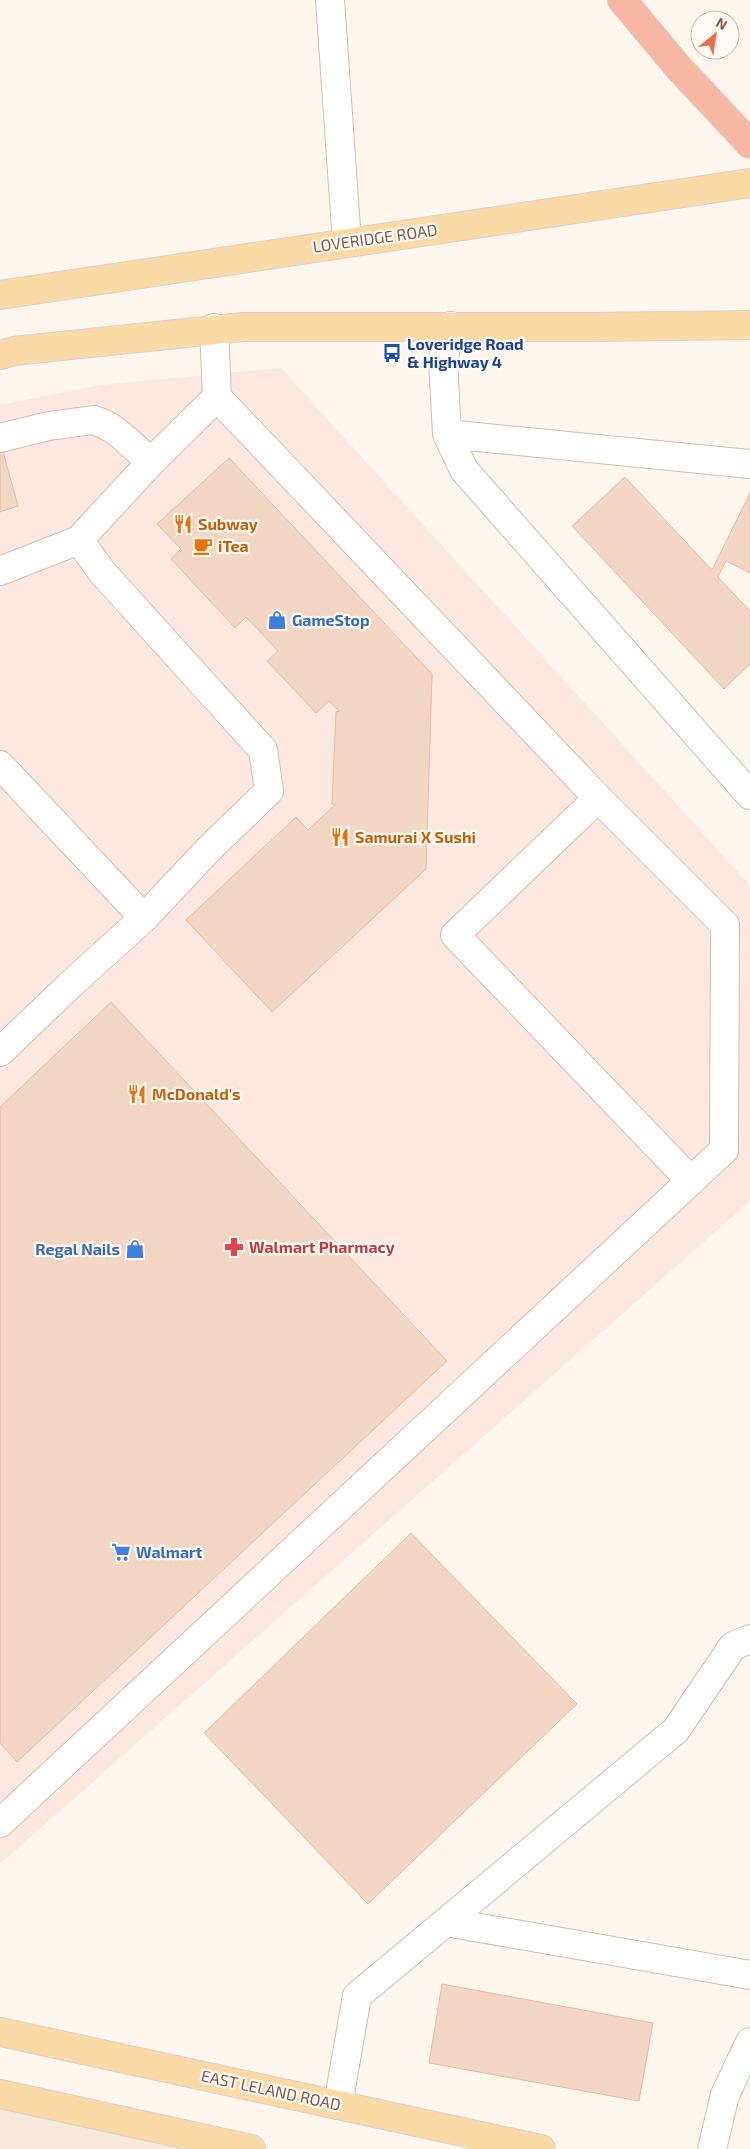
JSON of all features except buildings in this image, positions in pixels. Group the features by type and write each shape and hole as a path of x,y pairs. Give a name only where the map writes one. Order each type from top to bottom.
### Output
{"highway":[{"path":"622,0 678,67 750,144"}],"main road":[{"name":"LOVERIDGE ROAD","path":"0,294 750,183"},
{"path":"0,355 14,351 243,326 592,327 750,325"},
{"name":"EAST LELAND ROAD","path":"0,2032 541,2149"},
{"path":"0,2094 251,2149"}],"street":[{"path":"330,0 347,243"},
{"path":"451,326 443,361 447,434 464,470 750,795"},
{"path":"0,1823 724,1150 724,925 598,798 217,397 214,328"},
{"path":"0,571 79,540 151,462 217,397"},
{"path":"0,438 49,426 93,420 122,436 151,462"},
{"path":"447,434 750,464"},
{"path":"0,1052 144,918 209,849 269,791 263,750 102,572 79,540"},
{"path":"0,765 144,918"},
{"path":"598,798 454,935 691,1181"},
{"path":"338,2105 357,1996 676,1730 733,1646 750,1639"},
{"path":"446,1922 750,1975"},
{"path":"712,2149 725,2095 750,2042"}],"shaded area":[{"path":"281,368 750,885 750,1201 0,1864 0,405 100,385"},
{"path":"0,2094 251,2149 0,2149"}],"place":[{"name":"Loveridge Road & Highway 4","path":"392,353"},
{"name":"Subway","path":"183,524"},
{"name":"iTea","path":"203,546"},
{"name":"GameStop","path":"277,620"},
{"name":"Samurai X Sushi","path":"340,837"},
{"name":"McDonald's","path":"137,1094"},
{"name":"Walmart Pharmacy","path":"234,1247"},
{"name":"Regal Nails","path":"135,1249"},
{"name":"Walmart","path":"121,1552"}]}
